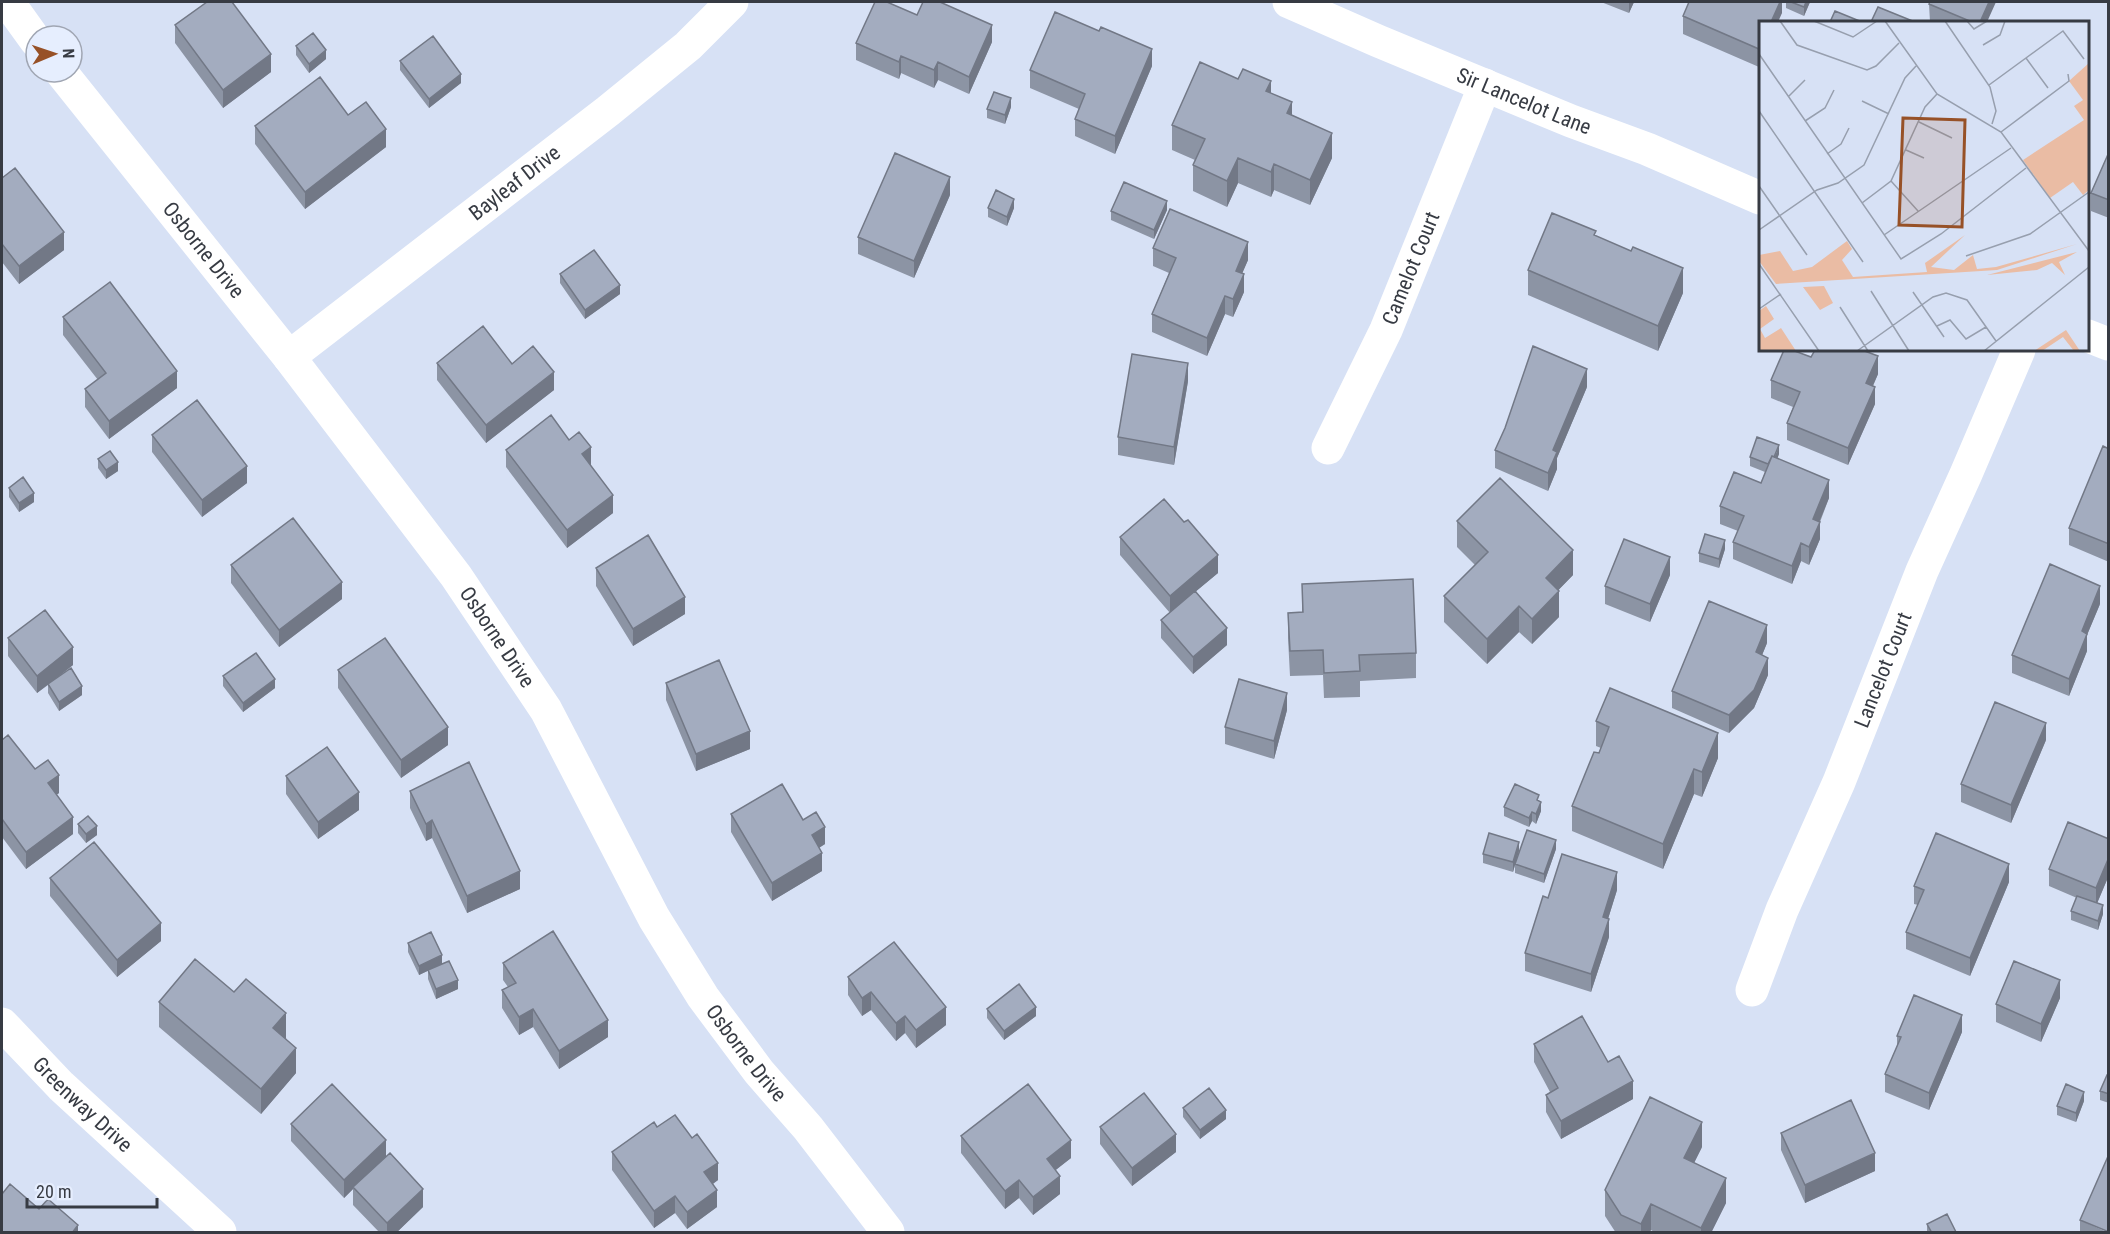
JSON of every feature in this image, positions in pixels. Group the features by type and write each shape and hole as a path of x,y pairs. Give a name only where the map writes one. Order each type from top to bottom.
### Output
{"street":[{"path":"8,2 24,24"},
{"name":"Bayleaf Drive","path":"289,357 608,111 688,46 732,2"},
{"name":"Sir Lancelot Lane","path":"1289,2 1759,197"},
{"name":"Osborne Drive","path":"71,84 289,357 456,576 546,710 654,918 703,997 759,1071 808,1128 888,1233"},
{"name":"Camelot Court","path":"1328,448 1386,330 1485,85"},
{"path":"2089,336 2109,344"},
{"name":"Lancelot Court","path":"1752,990 1782,910 1839,782 1922,571 2019,351"},
{"name":"Greenway Drive","path":"2,1024 61,1086 220,1233"}],"building":[{"path":"207,2 232,2 271,54 223,90 175,25"},
{"path":"875,2 887,2 917,15 923,2 940,2 992,25 969,77 938,62 934,70 901,56 899,62 856,43"},
{"path":"1689,2 1780,2 1771,21 1759,21 1759,49 1683,16"},
{"path":"1791,2 1806,2 1804,7"},
{"path":"1930,2 1989,2 1980,21 1970,21 1929,4"},
{"path":"1878,7 1913,21 1871,21"},
{"path":"1835,11 1860,21 1830,21"},
{"path":"1055,12 1099,31 1101,27 1152,49 1115,136 1075,119 1085,94 1030,70"},
{"path":"313,33 326,50 309,64 296,46"},
{"path":"433,36 461,74 429,99 400,61"},
{"path":"1200,62 1238,79 1243,69 1271,81 1266,91 1292,102 1287,113 1332,133 1310,180 1274,164 1271,172 1238,158 1227,181 1193,165 1205,139 1172,125"},
{"path":"320,77 348,115 366,102 386,129 305,192 255,126"},
{"path":"994,92 1011,98 1005,115 987,109"},
{"path":"2109,152 2109,200 2091,193"},
{"path":"895,153 950,177 914,261 858,237"},
{"path":"15,168 64,232 19,266 2,244 2,178"},
{"path":"1124,182 1167,201 1154,230 1111,211"},
{"path":"996,190 1014,199 1007,217 988,208"},
{"path":"1170,209 1248,242 1236,271 1244,274 1233,299 1225,296 1207,338 1152,314 1176,258 1153,248"},
{"path":"1552,213 1596,231 1594,235 1631,251 1633,247 1683,268 1658,326 1528,270"},
{"path":"594,250 620,285 585,310 560,274"},
{"path":"110,282 177,371 109,421 85,389 106,373 63,317"},
{"path":"483,326 512,364 533,346 554,372 486,425 437,363"},
{"path":"1533,346 1587,369 1553,450 1557,452 1548,473 1495,450 1505,428"},
{"path":"1784,351 1795,351 1811,357 1814,351 1865,351 1878,356 1866,383 1875,387 1848,448 1787,423 1800,392 1771,380"},
{"path":"1132,354 1188,363 1174,447 1118,437"},
{"path":"197,400 247,466 202,500 152,435"},
{"path":"551,415 569,440 579,432 591,447 582,454 613,495 567,530 506,450"},
{"path":"1757,437 1779,445 1768,464 1750,457"},
{"path":"2103,446 2109,449 2109,544 2069,528"},
{"path":"110,451 118,462 106,470 98,459"},
{"path":"1772,456 1829,480 1813,519 1820,522 1809,547 1801,543 1792,566 1733,542 1744,516 1720,506 1734,472 1761,483"},
{"path":"23,477 34,493 19,503 9,488"},
{"path":"1500,478 1573,550 1546,578 1559,591 1532,619 1519,606 1487,639 1444,596 1488,552 1457,521"},
{"path":"1164,499 1184,522 1188,520 1218,555 1170,596 1120,537"},
{"path":"293,518 342,582 279,630 231,565"},
{"path":"1705,534 1725,540 1719,559 1699,553"},
{"path":"648,535 685,597 633,629 596,568"},
{"path":"1624,539 1670,557 1650,604 1605,586"},
{"path":"2050,564 2100,586 2082,631 2087,634 2069,679 2012,655"},
{"path":"1413,579 1416,653 1359,655 1360,671 1324,673 1323,650 1290,651 1288,613 1303,612 1302,584"},
{"path":"1195,591 1227,628 1193,657 1161,620"},
{"path":"1709,601 1767,625 1756,652 1768,658 1754,690 1729,715 1672,691"},
{"path":"45,610 73,647 37,676 8,638"},
{"path":"385,638 448,727 401,760 338,670"},
{"path":"256,653 275,679 243,703 223,676"},
{"path":"719,660 750,731 696,754 666,683"},
{"path":"71,668 82,686 59,702 48,684"},
{"path":"1239,679 1287,693 1274,741 1225,727"},
{"path":"1610,688 1718,733 1702,772 1694,769 1663,844 1572,806 1594,752 1599,753 1609,727 1596,721"},
{"path":"1995,702 2046,723 2011,805 1961,784"},
{"path":"8,735 35,769 48,760 59,775 48,783 73,817 26,852 2,819 2,740"},
{"path":"327,747 359,792 318,822 286,776"},
{"path":"469,762 520,871 467,896 432,820 426,824 410,791"},
{"path":"782,784 803,820 816,812 825,827 812,835 822,853 772,883 731,814"},
{"path":"1515,784 1539,795 1537,800 1541,802 1536,814 1532,812 1529,818 1504,807"},
{"path":"88,816 97,826 86,834 78,824"},
{"path":"2068,822 2109,839 2109,857 2096,888 2049,869"},
{"path":"1527,830 1556,840 1544,874 1515,864"},
{"path":"1489,833 1519,842 1513,862 1483,854"},
{"path":"1936,833 2009,864 1970,958 1906,932 1924,890 1914,886"},
{"path":"94,842 161,923 117,960 50,878"},
{"path":"1562,854 1617,872 1603,917 1609,919 1591,974 1525,953 1543,896 1548,898"},
{"path":"2077,896 2103,905 2098,921 2071,911"},
{"path":"553,931 608,1020 559,1051 533,1009 519,1017 502,990 516,983 503,963"},
{"path":"431,932 442,955 419,966 408,943"},
{"path":"894,942 946,1007 916,1030 905,1016 896,1023 871,992 862,998 848,977"},
{"path":"195,959 234,992 246,979 286,1013 273,1028 296,1048 261,1089 159,1002"},
{"path":"449,961 458,980 436,989 428,970"},
{"path":"2014,961 2060,980 2041,1024 1996,1004"},
{"path":"1019,984 1036,1007 1004,1031 987,1009"},
{"path":"1914,995 1962,1015 1929,1093 1885,1074 1901,1037 1897,1036"},
{"path":"1582,1016 1608,1062 1619,1056 1633,1081 1561,1121 1546,1095 1558,1088 1534,1044"},
{"path":"2107,1075 2109,1076 2109,1094 2100,1091"},
{"path":"332,1084 386,1140 344,1180 291,1124"},
{"path":"1028,1084 1071,1140 1047,1159 1060,1176 1033,1197 1019,1180 1005,1191 961,1136"},
{"path":"2066,1084 2084,1092 2076,1113 2057,1106"},
{"path":"1209,1088 1226,1110 1200,1130 1183,1108"},
{"path":"1144,1093 1176,1134 1132,1168 1100,1127"},
{"path":"1650,1097 1702,1122 1684,1158 1726,1178 1701,1228 1651,1204 1641,1224 1621,1215 1605,1190"},
{"path":"1851,1100 1875,1153 1805,1185 1781,1133"},
{"path":"675,1115 692,1138 697,1134 718,1163 704,1172 717,1190 687,1212 675,1196 654,1211 612,1152 654,1122 657,1127"},
{"path":"390,1153 423,1189 387,1223 353,1187"},
{"path":"2109,1154 2109,1232 2080,1220"},
{"path":"10,1184 39,1209 48,1199 78,1225 72,1233 2,1233 2,1194"},
{"path":"1947,1214 1956,1232 1932,1233 1927,1224"}]}
